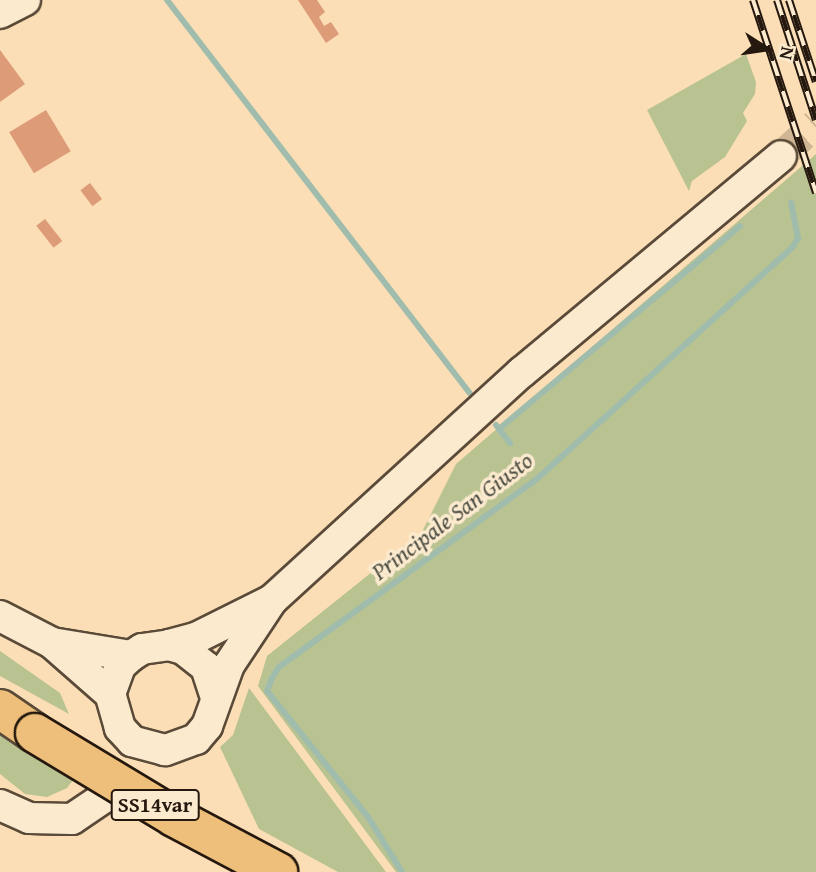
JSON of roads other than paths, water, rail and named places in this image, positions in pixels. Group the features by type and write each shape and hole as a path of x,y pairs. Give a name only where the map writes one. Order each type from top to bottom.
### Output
{"highway":[{"name":"SS14var","path":"0,709 174,817 278,872"}],"street":[{"path":"0,13 25,0"},
{"path":"120,728 132,741 157,750 181,747 196,739 214,711 215,694 239,647 272,600 522,372 781,156"},
{"path":"110,694 120,666 142,649 198,638 272,600"},
{"path":"0,616 51,643 110,694 120,728 116,784"},
{"path":"51,643 89,652 131,656"},
{"path":"169,645 201,662 215,694"},
{"path":"0,805 29,818 72,819 105,797 116,784 157,750"}],"waterway":[{"path":"167,0 470,393"},
{"name":"Principale San Giusto","path":"402,872 368,817 267,691 272,678 279,667 538,478 792,248 798,238 791,203"},
{"path":"499,429 740,226"},
{"path":"496,425 510,443"}],"tunnel":[{"path":"781,156 816,124"}],"railway":[{"path":"753,0 816,193"},
{"path":"777,0 816,120"},
{"path":"789,0 816,82"}]}
